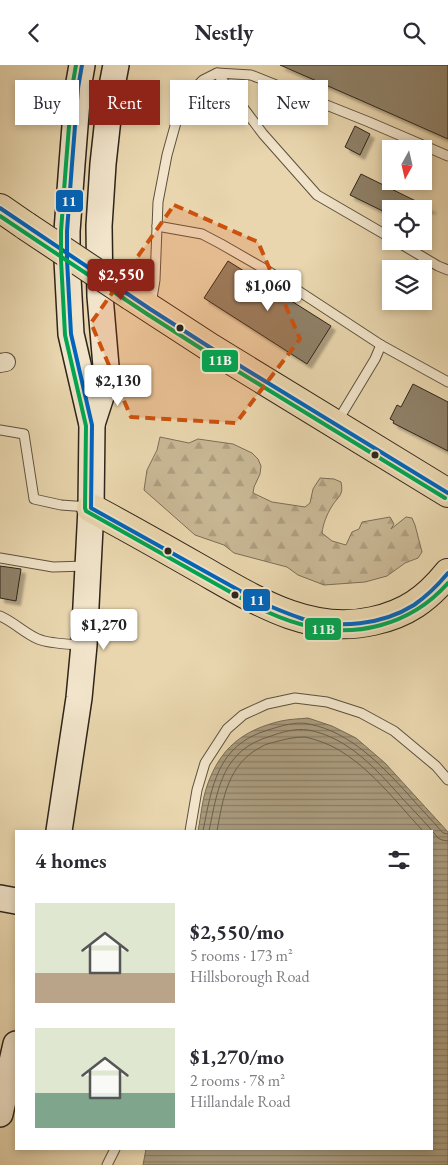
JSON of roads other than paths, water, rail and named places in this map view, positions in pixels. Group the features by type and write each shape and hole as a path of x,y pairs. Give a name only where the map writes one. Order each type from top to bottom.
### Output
{"main road":[{"path":"59,830 79,698 92,508 92,425 71,333 67,260 67,231 72,164 78,88 82,65"},
{"path":"92,425 107,378 100,296 98,226 111,91 116,65"},
{"path":"0,193 26,225"},
{"path":"0,208 211,348 448,493"},
{"path":"92,508 243,593 289,614 323,624 357,624 396,615 435,589 448,573"},
{"path":"0,898 15,901"},
{"path":"0,1114 15,1047"}],"lane":[{"path":"216,73 262,134 317,195 382,233"},
{"path":"141,303 154,280 158,203 167,155 180,108 188,95 204,80 216,73 251,75 369,122 448,157"},
{"path":"157,226 202,234 221,244 268,271 381,345 448,382"},
{"path":"411,250 448,270"},
{"path":"336,424 375,359 381,345"},
{"path":"0,430 24,434 34,499 61,505 92,508"},
{"path":"0,557 53,567 88,566"},
{"path":"0,616 40,640 84,645"},
{"path":"190,830 197,790 205,763 227,729 243,715 267,704 295,698 327,702 361,713 394,731 436,766 448,780"},
{"path":"107,1165 114,1150"}],"water":[{"path":"308,718 332,726 356,738 385,763 448,832 448,1165 143,1165 146,1150 433,1150 433,830 198,830 207,786 212,773 226,751 244,736 255,730 291,719"}]}
